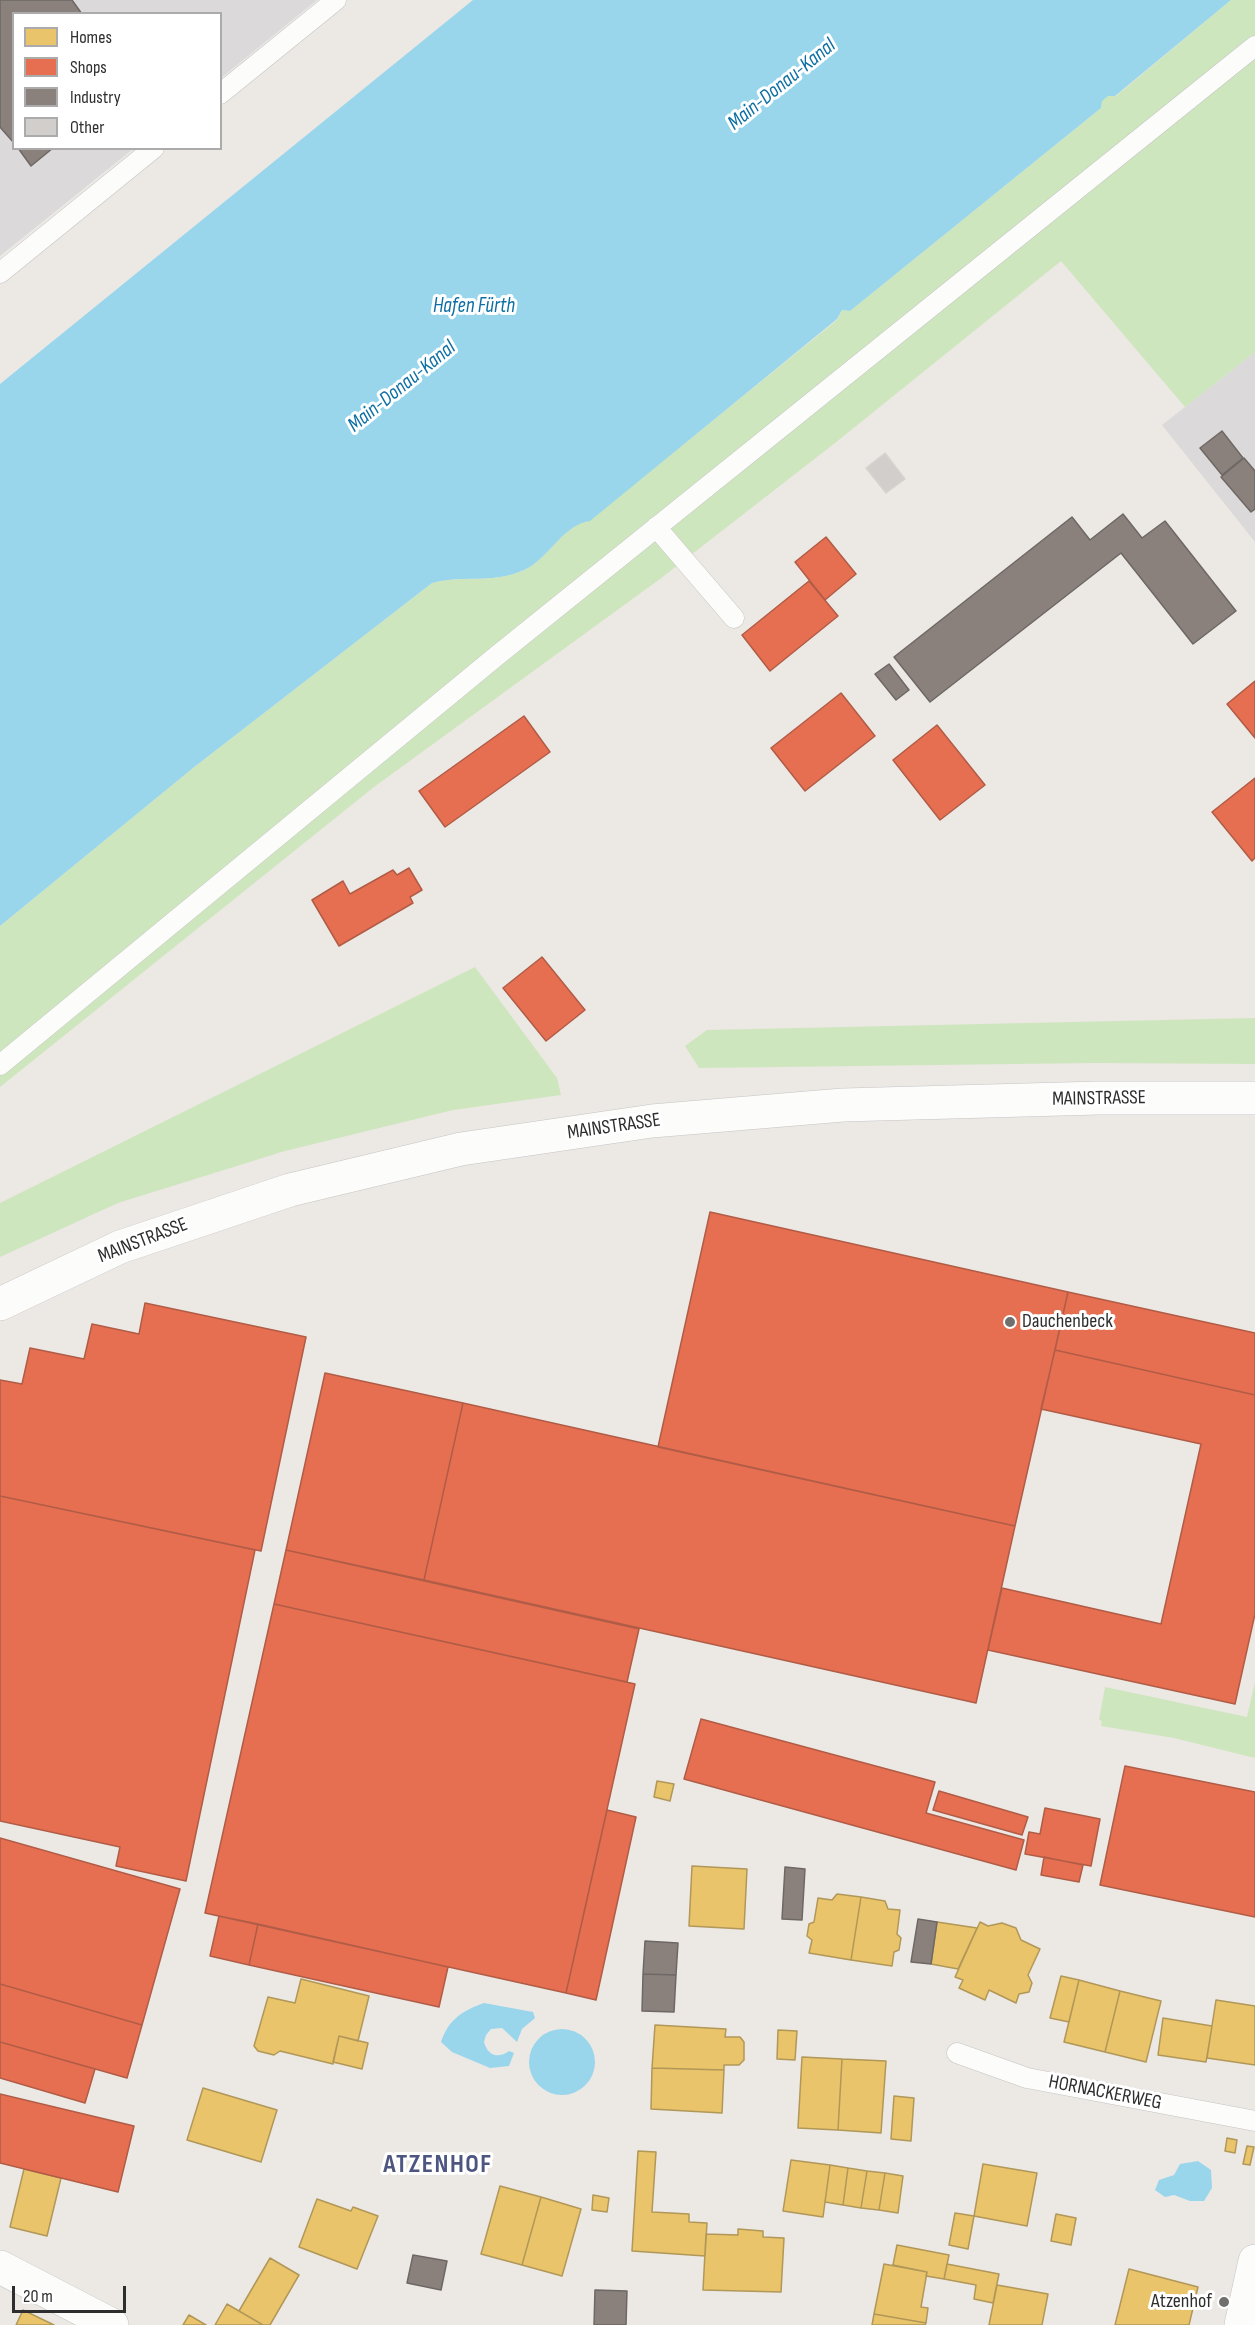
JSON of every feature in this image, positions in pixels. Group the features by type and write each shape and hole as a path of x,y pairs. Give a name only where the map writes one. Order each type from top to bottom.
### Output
{"main road":[{"name":"MAINSTRASSE","path":"0,1304 120,1247 290,1190 461,1149 652,1121 843,1105 1098,1098 1255,1098"},
{"path":"1241,2325 1255,2261"},
{"path":"0,2266 112,2325"}],"lane":[{"path":"222,92 336,0"},
{"path":"0,1065 656,527 1255,46"},
{"path":"0,273 152,150"},
{"path":"656,527 734,618"},
{"name":"HORNACKERWEG","path":"957,2053 1027,2078 1255,2121"}],"shaded area":[{"path":"0,0 317,0 222,77 222,12 12,12 12,150 132,150 0,256"},
{"path":"1255,352 1255,542 1162,425"}],"green space":[{"path":"1231,0 1255,0 1255,352 1185,407 1061,261 835,443 660,579 374,787 0,1087 0,926 193,768 432,583 444,580 500,577 533,565 571,528 590,520 837,320 842,310 850,311 1101,108 1102,101 1108,95 1116,96"},
{"path":"475,967 557,1078 561,1095 453,1110 285,1151 118,1203 0,1257 0,1203"},
{"path":"1255,1018 1255,1064 1095,1063 699,1068 685,1046 707,1030"},
{"path":"1255,1682 1255,1758 1174,1738 1101,1726 1102,1721 1099,1720 1105,1687 1247,1717"}],"water":[{"name":"Hafen Fürth","path":"473,0 1231,0 1115,96 1108,96 1102,101 1101,108 850,311 842,310 837,319 590,521 580,524 563,535 533,565 500,577 444,580 432,583 193,768 0,926 0,384"},
{"path":"484,2003 533,2012 535,2018 522,2029 517,2042 502,2028 491,2029 486,2035 484,2042 486,2047 494,2055 501,2055 509,2051 514,2053 509,2066 490,2068 452,2052 441,2042 448,2027 457,2017"},
{"path":"562,2029 575,2032 585,2039 592,2049 595,2062 592,2075 585,2085 575,2092 562,2095 549,2092 539,2085 532,2075 529,2062 532,2049 539,2039 549,2032"},
{"path":"1198,2161 1211,2170 1212,2188 1204,2201 1190,2201 1174,2195 1165,2197 1155,2190 1159,2180 1174,2175 1180,2164"}],"building: Homes":[{"path":"657,1781 674,1784 670,1801 654,1797"},
{"path":"692,1866 747,1869 744,1929 689,1926"},
{"path":"837,1894 861,1897 851,1960 809,1953 812,1940 807,1936 809,1924 814,1922 818,1898 832,1900"},
{"path":"861,1897 885,1901 888,1909 900,1910 897,1934 901,1938 899,1950 894,1952 892,1966 851,1960"},
{"path":"937,1922 977,1928 958,1969 931,1964"},
{"path":"980,1922 988,1926 1002,1923 1016,1928 1021,1940 1040,1949 1028,1975 1032,1983 1029,1992 1019,1994 1016,2003 989,1990 985,2000 959,1988 963,1980 955,1977"},
{"path":"1061,1976 1079,1980 1069,2022 1050,2018"},
{"path":"301,1979 369,1996 358,2041 339,2036 333,2064 280,2051 274,2055 258,2051 254,2046 268,1997 295,2003"},
{"path":"1079,1980 1120,1991 1105,2052 1064,2042"},
{"path":"1120,1991 1161,2001 1146,2062 1105,2052"},
{"path":"1216,2000 1255,2006 1255,2065 1207,2058"},
{"path":"1163,2018 1212,2026 1206,2062 1158,2055"},
{"path":"655,2025 726,2029 725,2037 740,2037 744,2042 744,2060 739,2065 724,2065 724,2070 652,2068"},
{"path":"778,2030 797,2031 795,2060 777,2059"},
{"path":"339,2036 368,2043 362,2069 333,2062"},
{"path":"802,2057 842,2059 838,2130 798,2128"},
{"path":"842,2059 886,2061 881,2133 838,2130"},
{"path":"652,2068 724,2070 722,2113 651,2109"},
{"path":"203,2088 277,2110 261,2162 187,2140"},
{"path":"894,2096 914,2098 911,2141 891,2139"},
{"path":"1227,2138 1237,2140 1235,2153 1225,2151"},
{"path":"1247,2146 1254,2147 1250,2165 1243,2164"},
{"path":"638,2151 656,2152 652,2212 689,2214 689,2222 707,2223 705,2256 632,2251"},
{"path":"791,2160 830,2165 823,2217 783,2211"},
{"path":"983,2164 1037,2173 1027,2226 974,2216"},
{"path":"830,2165 848,2168 843,2205 825,2202"},
{"path":"848,2168 867,2171 861,2208 843,2205"},
{"path":"24,2169 61,2178 47,2236 10,2227"},
{"path":"867,2171 885,2173 879,2210 861,2208"},
{"path":"885,2173 903,2176 898,2213 879,2210"},
{"path":"500,2186 541,2197 522,2265 481,2254"},
{"path":"593,2195 609,2198 607,2212 592,2210"},
{"path":"541,2197 581,2209 562,2276 522,2265"},
{"path":"317,2199 351,2211 353,2207 378,2216 357,2269 299,2247"},
{"path":"955,2213 974,2216 968,2249 949,2245"},
{"path":"1056,2214 1076,2218 1071,2245 1051,2241"},
{"path":"738,2229 763,2231 763,2237 784,2238 781,2292 703,2290 706,2234 738,2235"},
{"path":"897,2245 949,2255 944,2279 926,2276 927,2272 893,2265"},
{"path":"270,2258 299,2275 270,2325 263,2325 239,2311"},
{"path":"884,2264 927,2272 921,2307 928,2308 926,2323 874,2314"},
{"path":"947,2264 999,2274 993,2303 974,2299 976,2285 944,2279"},
{"path":"1129,2269 1198,2287 1189,2325 1115,2325"},
{"path":"997,2285 1048,2294 1042,2325 989,2325"},
{"path":"227,2304 263,2325 215,2325"},
{"path":"23,2310 54,2325 16,2325"},
{"path":"874,2314 926,2323 925,2325 872,2325"},
{"path":"189,2315 206,2325 183,2325"}],"building: Shops":[{"path":"826,537 856,574 825,600 795,562"},
{"path":"809,581 838,616 770,671 742,635"},
{"path":"1255,681 1255,738 1227,704"},
{"path":"841,693 875,736 805,791 771,748"},
{"path":"524,716 550,752 445,827 419,791"},
{"path":"937,725 985,785 940,820 893,760"},
{"path":"1255,778 1255,858 1252,861 1212,812"},
{"path":"409,868 422,890 410,897 413,903 339,946 312,900 343,881 350,894 393,870 397,875"},
{"path":"542,957 585,1010 546,1041 503,988"},
{"path":"710,1212 1068,1292 1015,1526 658,1447"},
{"path":"1068,1292 1255,1333 1255,1395 1055,1350"},
{"path":"145,1303 306,1337 261,1551 0,1496 0,1380 22,1384 30,1348 84,1359 92,1324 139,1334"},
{"path":"1055,1350 1255,1395 1255,1614 1235,1704 988,1650 1002,1588 1161,1624 1201,1444 1041,1409"},
{"path":"325,1373 463,1403 424,1580 286,1550"},
{"path":"463,1403 1015,1526 976,1703 424,1580"},
{"path":"0,1496 255,1550 186,1881 116,1866 120,1847 0,1821"},
{"path":"286,1550 639,1629 627,1682 274,1604"},
{"path":"274,1604 635,1684 566,1993 205,1913"},
{"path":"701,1719 935,1782 926,1813 1024,1840 1016,1870 684,1779"},
{"path":"1125,1766 1255,1792 1255,1917 1100,1885"},
{"path":"939,1791 1028,1817 1022,1835 933,1810"},
{"path":"1045,1808 1100,1819 1091,1866 1025,1854 1029,1832 1040,1834"},
{"path":"607,1810 636,1817 596,2000 566,1993"},
{"path":"0,1838 180,1889 142,2025 0,1984"},
{"path":"1044,1857 1083,1865 1079,1882 1041,1875"},
{"path":"219,1916 258,1924 249,1965 210,1956"},
{"path":"258,1924 448,1967 439,2007 249,1965"},
{"path":"0,1984 142,2025 127,2078 0,2042"},
{"path":"0,2042 95,2069 85,2103 0,2078"},
{"path":"0,2094 134,2126 118,2192 0,2163"}],"building: Industry":[{"path":"0,0 72,0 81,12 12,12 12,141 0,127"},
{"path":"19,150 51,150 31,166"},
{"path":"1222,431 1243,458 1222,475 1200,448"},
{"path":"1244,458 1255,471 1255,509 1251,512 1221,477"},
{"path":"1123,514 1142,538 1165,521 1236,611 1193,644 1121,553 930,702 894,657 1072,517 1090,540"},
{"path":"889,664 909,690 896,700 875,674"},
{"path":"785,1867 805,1869 802,1920 782,1919"},
{"path":"918,1919 937,1922 931,1964 911,1962"},
{"path":"645,1941 678,1943 676,1975 643,1974"},
{"path":"643,1974 676,1975 674,2012 642,2011"},
{"path":"413,2255 447,2261 441,2290 407,2283"},
{"path":"595,2290 627,2291 626,2325 594,2325"}],"building: Other":[{"path":"885,453 905,479 886,493 866,468"}],"place":[{"name":"Dauchenbeck","path":"1010,1322"},
{"name":"Atzenhof","path":"1224,2302"}],"district":[{"name":"ATZENHOF","path":"438,2165"}],"water label":[{"name":"Main-Donau-Kanal","path":"782,85"},
{"name":"Main-Donau-Kanal","path":"402,387"}]}
